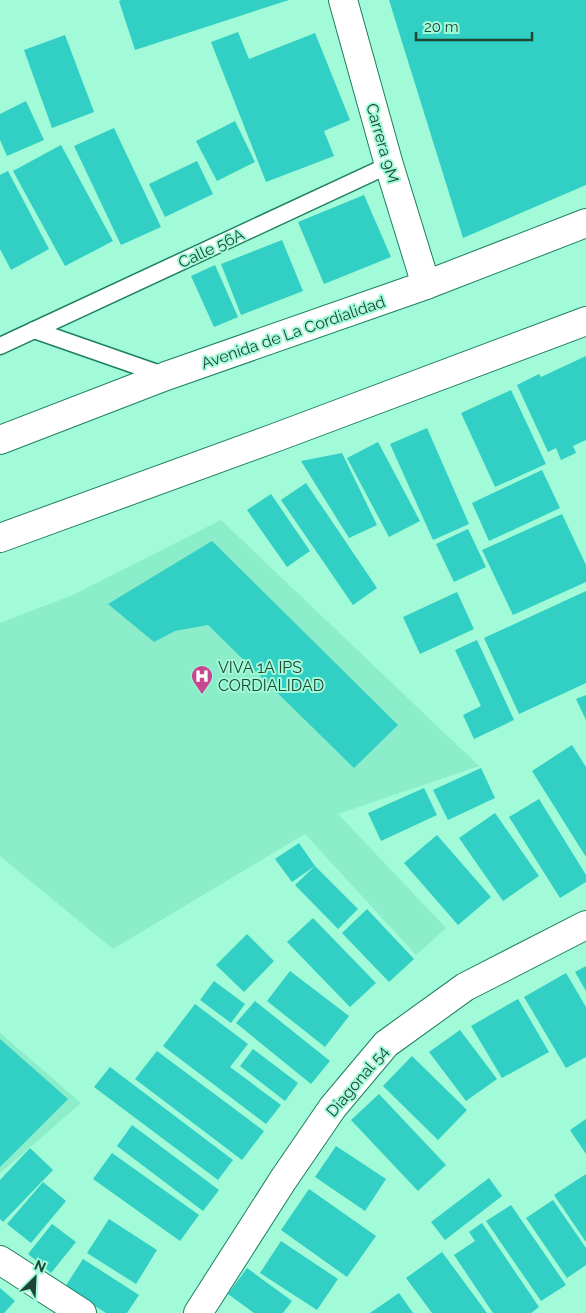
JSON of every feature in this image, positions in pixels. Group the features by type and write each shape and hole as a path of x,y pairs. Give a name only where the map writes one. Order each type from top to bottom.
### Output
{"main road":[{"name":"Carrera 9M","path":"343,0 389,165 426,285"},
{"name":"Avenida de La Cordialidad","path":"0,440 166,376 426,285 586,223"},
{"path":"0,538 586,321"},
{"name":"Diagonal 54","path":"198,1313 283,1180 329,1113 386,1044 465,987 586,925"},
{"path":"0,1260 82,1313"}],"lane":[{"name":"Calle 56A","path":"0,346 389,165"},
{"path":"34,330 166,376"}],"shaded area":[{"name":"VIVA 1A IPS CORDIALIDAD","path":"221,520 479,766 338,814 446,928 416,955 305,834 113,949 0,856 0,623 73,595"},
{"path":"0,1033 81,1103 0,1173"}],"building":[{"path":"289,0 135,50 119,1"},
{"path":"389,0 586,0 586,185 463,238"},
{"path":"238,32 249,59 315,33 350,120 324,131 334,156 266,182 211,42"},
{"path":"65,35 94,112 52,128 24,50"},
{"path":"26,101 44,140 7,156 0,140 0,114"},
{"path":"235,121 255,162 217,181 196,141"},
{"path":"114,128 161,227 121,245 74,146"},
{"path":"61,145 113,241 65,266 13,171"},
{"path":"197,161 213,194 165,217 149,184"},
{"path":"8,171 49,249 11,270 0,249 0,175"},
{"path":"364,195 391,257 324,284 298,222"},
{"path":"282,240 303,291 241,315 221,264"},
{"path":"215,265 238,317 214,327 191,276"},
{"path":"586,356 586,440 573,446 576,453 561,460 556,448 548,452 517,385 539,374 541,377"},
{"path":"511,390 546,464 495,487 461,413"},
{"path":"427,428 469,524 433,540 390,444"},
{"path":"378,442 420,521 389,537 347,458"},
{"path":"342,453 377,525 349,538 301,461"},
{"path":"542,470 560,508 489,541 472,503"},
{"path":"306,483 377,588 353,605 281,500"},
{"path":"271,494 310,551 287,567 247,510"},
{"path":"562,514 586,565 586,582 513,615 482,550"},
{"path":"468,529 486,567 454,582 436,544"},
{"path":"212,541 398,725 354,768 208,625 175,631 154,642 108,604"},
{"path":"586,591 586,683 519,714 484,638"},
{"path":"457,592 474,629 420,654 403,617"},
{"path":"477,640 514,720 474,739 463,715 481,706 455,650"},
{"path":"586,695 586,720 576,699"},
{"path":"572,745 586,767 586,857 532,771"},
{"path":"481,768 495,798 448,820 433,790"},
{"path":"424,788 437,815 381,841 368,813"},
{"path":"539,799 586,875 586,882 560,898 509,817"},
{"path":"495,813 539,876 503,901 459,838"},
{"path":"437,835 491,897 458,925 404,863"},
{"path":"299,843 315,866 292,882 275,859"},
{"path":"315,866 358,909 338,929 295,885"},
{"path":"367,909 414,959 389,982 342,933"},
{"path":"313,918 376,983 350,1007 287,942"},
{"path":"247,934 274,961 244,992 216,965"},
{"path":"586,966 586,991 575,972"},
{"path":"290,971 349,1016 325,1047 267,1001"},
{"path":"566,973 586,1007 586,1057 566,1068 524,997"},
{"path":"214,981 245,1004 231,1023 200,1000"},
{"path":"518,999 549,1052 502,1078 471,1026"},
{"path":"255,1001 330,1061 311,1084 236,1023"},
{"path":"195,1004 248,1044 230,1067 281,1105 266,1124 163,1046"},
{"path":"460,1030 497,1079 466,1101 429,1052"},
{"path":"0,1039 68,1099 0,1167"},
{"path":"253,1049 298,1083 285,1101 240,1066"},
{"path":"157,1051 264,1131 242,1160 135,1079"},
{"path":"412,1056 467,1110 438,1140 383,1086"},
{"path":"110,1067 233,1160 218,1180 94,1087"},
{"path":"379,1094 446,1165 418,1191 351,1120"},
{"path":"586,1119 586,1154 570,1130"},
{"path":"132,1125 219,1190 203,1211 117,1146"},
{"path":"336,1146 386,1179 365,1211 315,1177"},
{"path":"30,1148 53,1170 3,1222 0,1219 0,1180"},
{"path":"112,1153 199,1215 180,1241 93,1179"},
{"path":"586,1174 586,1242 554,1195"},
{"path":"489,1178 502,1196 445,1240 431,1222"},
{"path":"43,1182 66,1201 31,1243 7,1224"},
{"path":"309,1189 376,1236 347,1277 281,1230"},
{"path":"553,1200 586,1248 586,1265 567,1278 526,1218"},
{"path":"511,1205 566,1285 541,1301 486,1221"},
{"path":"109,1219 157,1250 136,1284 87,1253"},
{"path":"482,1223 539,1307 531,1313 493,1313 454,1255 475,1241 469,1232"},
{"path":"52,1224 76,1242 51,1273 28,1254"},
{"path":"281,1241 338,1279 317,1310 260,1273"},
{"path":"442,1252 487,1313 432,1313 406,1278"},
{"path":"83,1259 139,1295 127,1313 106,1313 65,1287"},
{"path":"247,1268 292,1301 283,1313 254,1313 228,1294"},
{"path":"0,1288 15,1301 4,1313 0,1313"},
{"path":"399,1293 413,1313 370,1313"}],"place":[{"name":"VIVA 1A IPS CORDIALIDAD","path":"202,695"}]}
